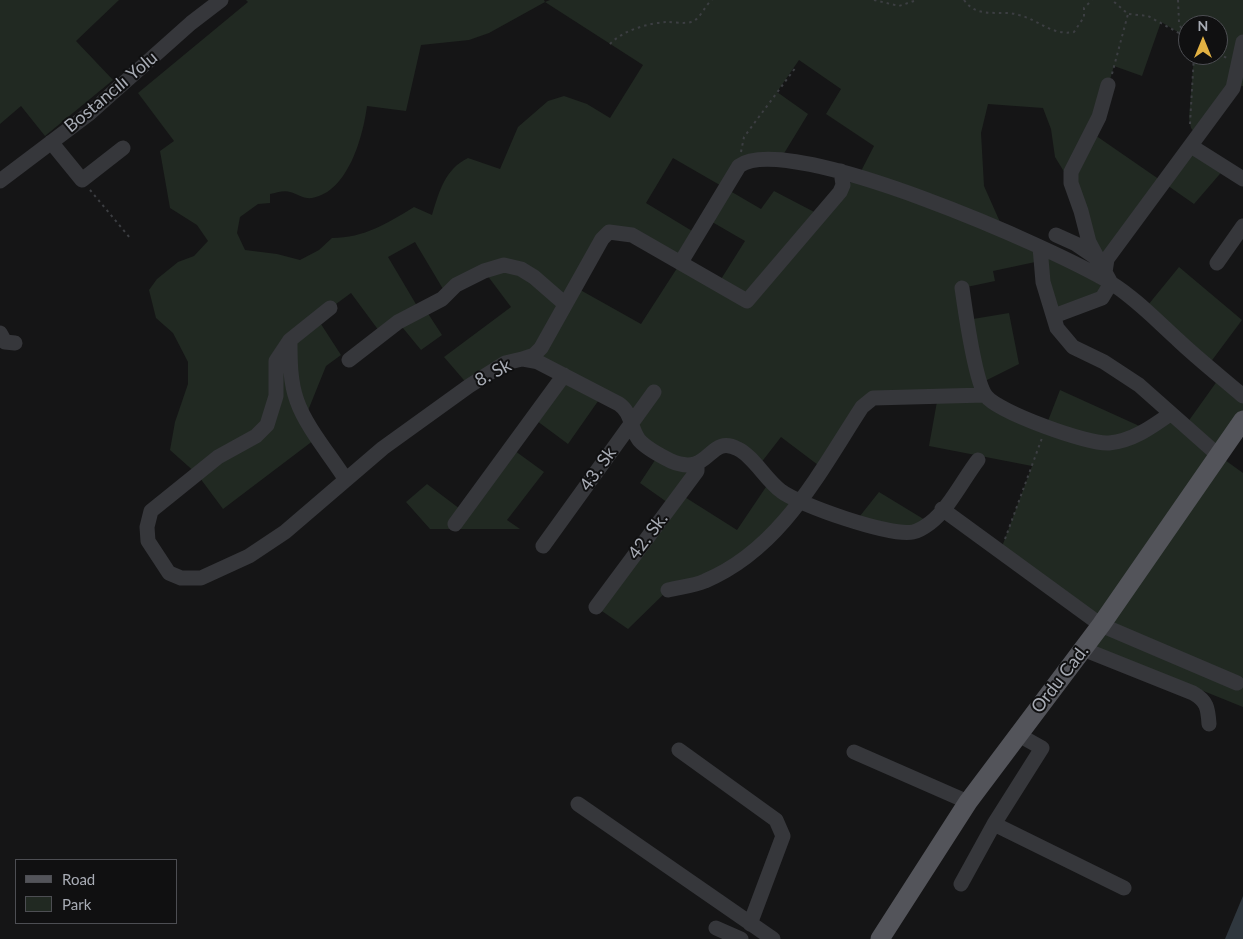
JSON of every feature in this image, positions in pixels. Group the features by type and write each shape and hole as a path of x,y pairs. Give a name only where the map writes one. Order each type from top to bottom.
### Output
{"main road":[{"name":"Ordu Cad.","path":"880,939 968,802 1101,625 1243,420"}],"street":[{"name":"Bostancılı Yolu","path":"0,181 90,113 190,23 221,0"},
{"path":"1054,316 1102,298 1108,278 1107,259 1194,141 1238,87 1243,42"},
{"path":"1108,86 1099,117 1071,172 1071,183 1095,257 1108,278"},
{"path":"1194,141 1243,179"},
{"path":"51,142 82,180 123,148"},
{"path":"681,262 739,166 746,160 757,158 811,164 858,175 943,207 1040,247 1108,278 1243,396"},
{"path":"522,359 534,354 541,348 602,239 609,232 632,235 747,301 840,192 843,185 841,171"},
{"path":"1217,263 1243,226"},
{"path":"1056,235 1076,244 1095,257"},
{"path":"1040,247 1044,282 1057,328 1073,347 1104,362 1139,385 1218,455"},
{"path":"349,360 398,322 442,299 456,285 484,270 504,265 521,269 534,277 565,304"},
{"path":"962,288 975,361 985,395 995,404 1066,435 1107,444 1128,440 1170,414"},
{"path":"330,308 290,340 292,383 297,402 305,418 346,480"},
{"path":"0,333 5,342 15,343"},
{"name":"8. Sk","path":"290,340 276,362 276,396 267,425 256,436 218,457 151,511 147,527 148,540 169,573 181,578 201,578 249,556 285,532 383,448 469,386 505,363 522,359 538,362 619,404 626,409 640,440 654,451 684,466 697,464"},
{"path":"455,524 564,375"},
{"name":"43. Sk","path":"544,546 654,392"},
{"path":"668,590 703,582 757,551 782,525 862,407 873,398 985,395"},
{"path":"697,464 718,447 730,445 741,450 780,490 800,500 838,516 894,532 913,532 930,523 978,460"},
{"name":"42. Sk.","path":"596,608 697,471 697,464"},
{"path":"942,509 1101,625 1237,683"},
{"path":"1083,649 1203,699 1208,706 1209,724"},
{"path":"961,884 994,824 1042,748 1018,734"},
{"path":"679,750 776,820 783,836 750,924"},
{"path":"854,752 968,802"},
{"path":"578,804 773,939"},
{"path":"994,824 1124,888"},
{"path":"716,928 741,939"}],"path":[{"path":"610,44 617,36 645,26 666,22 690,22 701,14 712,0"},
{"path":"874,0 899,6 917,0"},
{"path":"964,0 968,6 983,13 1018,14 1063,34 1074,32 1084,17 1084,8 1092,0"},
{"path":"1112,0 1128,14 1148,16 1178,32"},
{"path":"1178,0 1179,15"},
{"path":"1108,86 1128,14"},
{"path":"1193,65 1189,118 1194,141"},
{"path":"739,166 744,137 796,67"},
{"path":"82,180 130,238"},
{"path":"1000,552 1046,426"}],"green space":[{"path":"0,0 119,0 76,41 113,80 45,136 21,106 0,124"},
{"path":"246,0 544,0 545,2 550,0 1243,0 1243,86 1232,88 1197,136 1191,128 1189,118 1193,65 1228,65 1228,15 1178,15 1178,32 1161,22 1142,76 1114,66 1099,117 1092,133 1163,182 1191,146 1225,168 1194,204 1164,183 1105,272 1071,183 1055,157 1051,129 1043,108 988,104 981,133 984,186 1004,231 1040,247 1108,290 1054,316 1040,261 993,271 995,281 962,288 967,320 1009,313 1019,364 981,383 985,395 1046,426 1060,390 1146,429 1170,414 1185,426 1220,377 1243,396 1243,420 1218,455 1243,473 1243,707 1087,644 1101,625 1000,552 1032,466 929,446 938,396 873,398 822,468 781,437 757,468 724,445 680,494 737,530 770,481 801,501 757,551 668,590 628,629 596,607 671,505 640,483 659,454 603,394 568,444 533,418 564,375 522,359 469,386 444,357 511,307 484,271 446,294 415,242 388,257 420,311 425,309 442,335 421,350 398,322 382,335 351,293 317,318 341,355 326,366 305,418 318,437 223,509 197,474 170,450 175,422 188,384 188,362 173,333 156,318 149,290 157,279 178,262 194,256 208,241 197,225 170,208 160,151 174,141 138,93 248,2","holes":["545,2 643,65 610,118 587,104 564,96 548,101 518,127 500,169 468,158 460,163 444,182 432,215 414,207 385,224 365,232 332,238 319,250 300,260 277,254 245,250 237,233 240,217 258,204 270,203 270,194 288,191 303,197 312,198 325,194 335,185 352,161 362,133 367,106 406,111 421,45 469,40 489,33","799,60 841,89 826,114 874,146 859,175 840,192 820,215 774,191 761,209 725,188 757,158 780,160 808,114 777,92","673,158 725,188 707,219 745,241 718,284 681,262 697,234 646,203","617,231 681,262 641,324 575,287"]},
{"path":"1179,267 1242,320 1207,367 1144,310"},
{"path":"511,448 544,472 507,520 520,529 430,529 406,502 427,484 464,512"},
{"path":"879,492 930,523 913,532 856,521"}],"shaded area":[{"path":"1243,896 1243,939 1225,939"}]}
